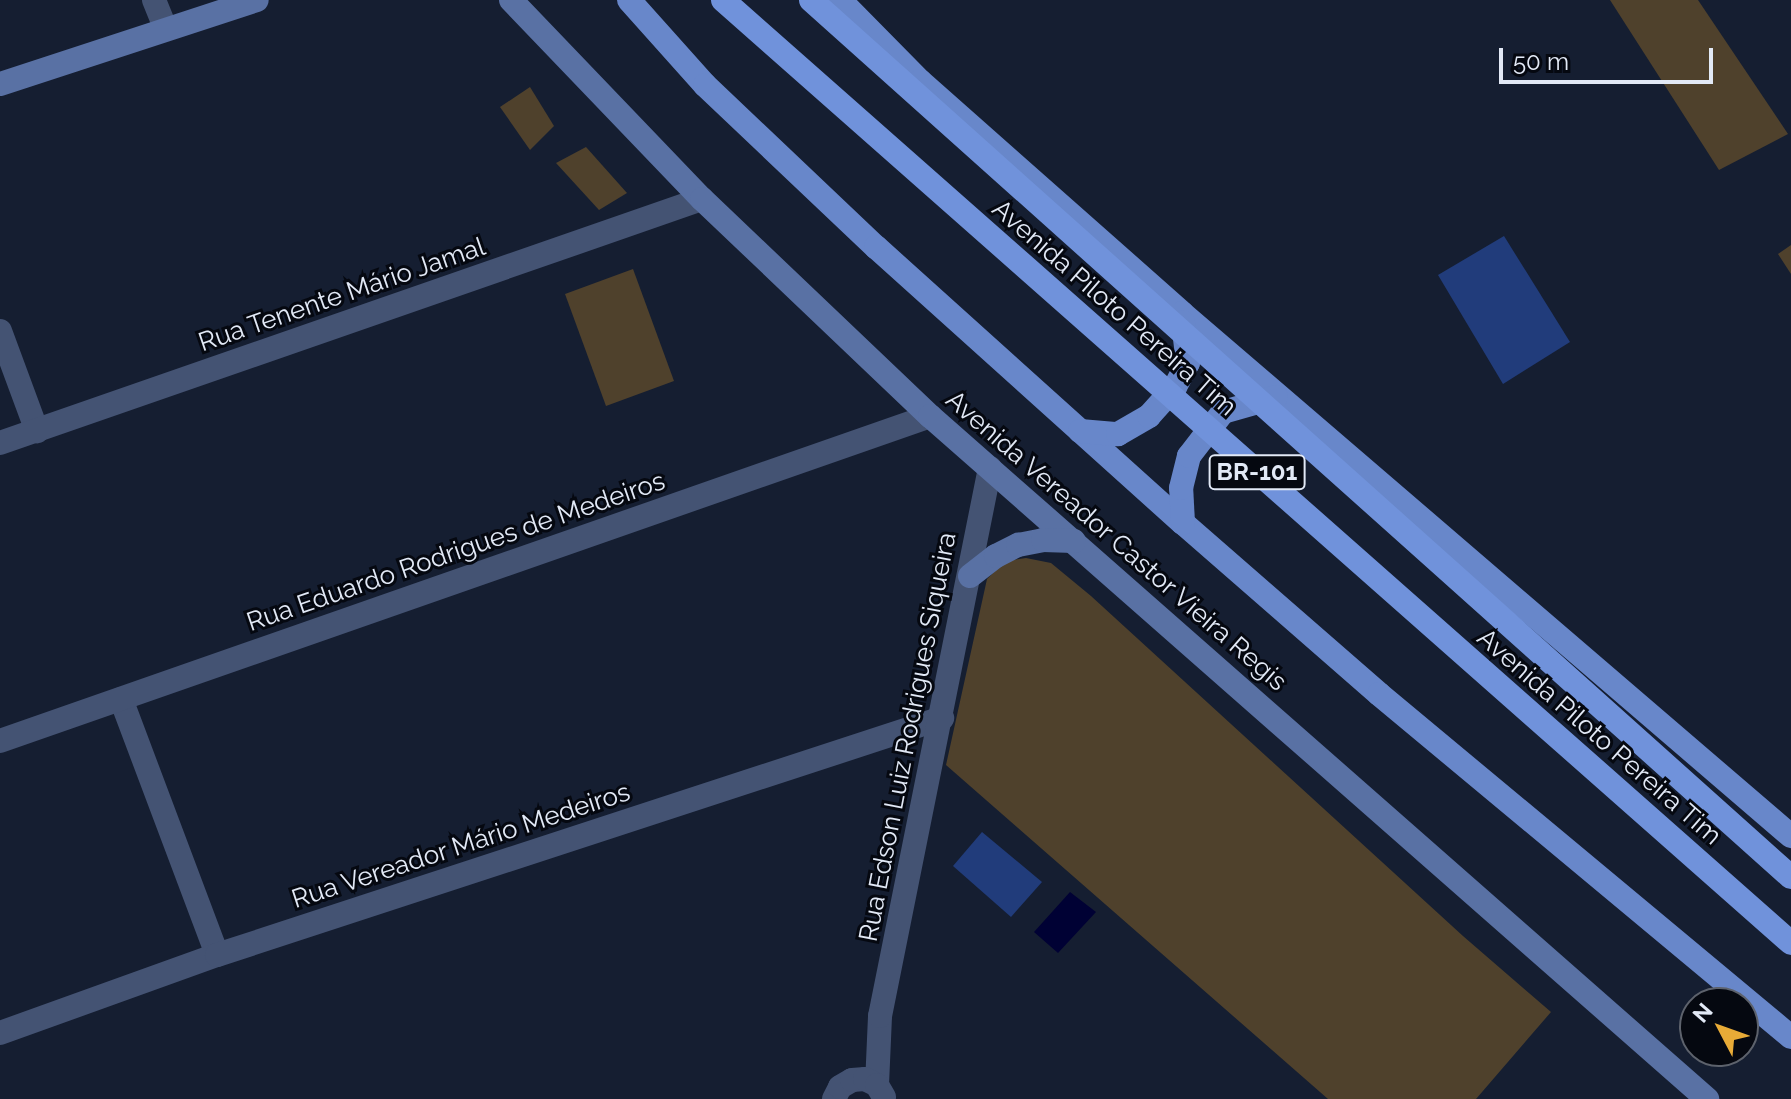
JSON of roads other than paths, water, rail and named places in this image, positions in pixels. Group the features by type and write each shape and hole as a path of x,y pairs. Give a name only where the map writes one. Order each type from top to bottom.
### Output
{"highway":[{"name":"Avenida Piloto Pereira Tim","path":"723,0 1791,943"},
{"name":"Avenida Piloto Pereira Tim","path":"811,0 1791,877"}],"main road":[{"path":"0,84 257,0"},
{"name":"Avenida Vereador Castor Vieira Regis","path":"511,0 702,199 930,416 1707,1099"},
{"path":"629,0 716,95 876,247 1183,523 1379,694 1721,975 1791,1037"},
{"path":"840,0 920,81 1182,313 1791,836"},
{"path":"1080,431 1118,434 1149,416 1166,397 1188,363 1182,313"},
{"path":"1183,523 1181,488 1189,456 1223,412 1278,396"},
{"path":"970,576 996,556 1018,545 1043,540 1074,541"}],"street":[{"path":"154,0 166,29"},
{"name":"Rua Tenente Mário Jamal","path":"0,443 702,199"},
{"path":"0,331 37,431"},
{"name":"Rua Eduardo Rodrigues de Medeiros","path":"0,741 930,416"},
{"name":"Rua Edson Luiz Rodrigues Siqueira","path":"880,1092 880,1016 990,468"},
{"path":"121,699 217,955"},
{"name":"Rua Vereador Mário Medeiros","path":"0,1033 217,955 942,718"},
{"name":"Rua Edson Luiz Rodrigues Siqueira","path":"838,1091 880,1016"},
{"path":"838,1091 865,1079 880,1092"}]}
